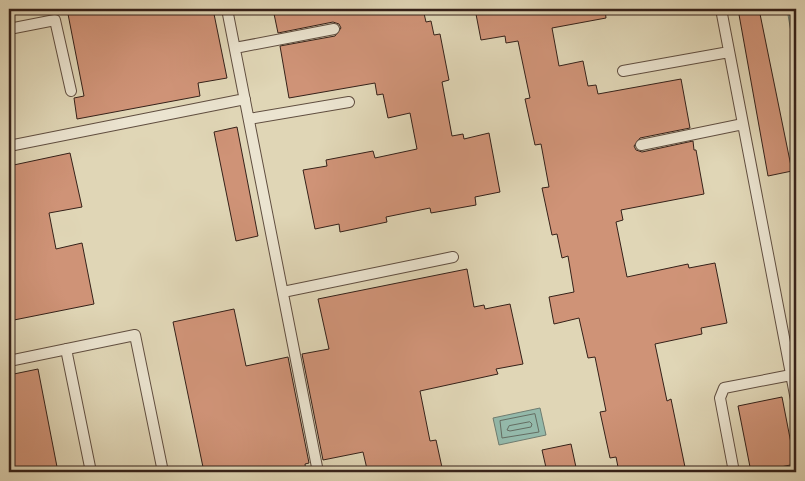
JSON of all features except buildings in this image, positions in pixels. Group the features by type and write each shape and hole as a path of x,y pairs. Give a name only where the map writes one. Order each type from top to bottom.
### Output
{"lane":[{"path":"227,9 318,472"},
{"path":"721,9 796,400"},
{"path":"9,29 55,20 70,91"},
{"path":"235,48 334,29"},
{"path":"623,71 729,52"},
{"path":"9,146 245,100"},
{"path":"249,119 348,102"},
{"path":"641,145 743,124"},
{"path":"283,292 453,258"},
{"path":"9,361 136,335 163,472"},
{"path":"66,349 91,472"},
{"path":"734,472 720,398 724,388 792,375"}],"water":[{"path":"787,9 796,9 796,61"},
{"path":"540,408 546,435 499,445 493,418"}]}
